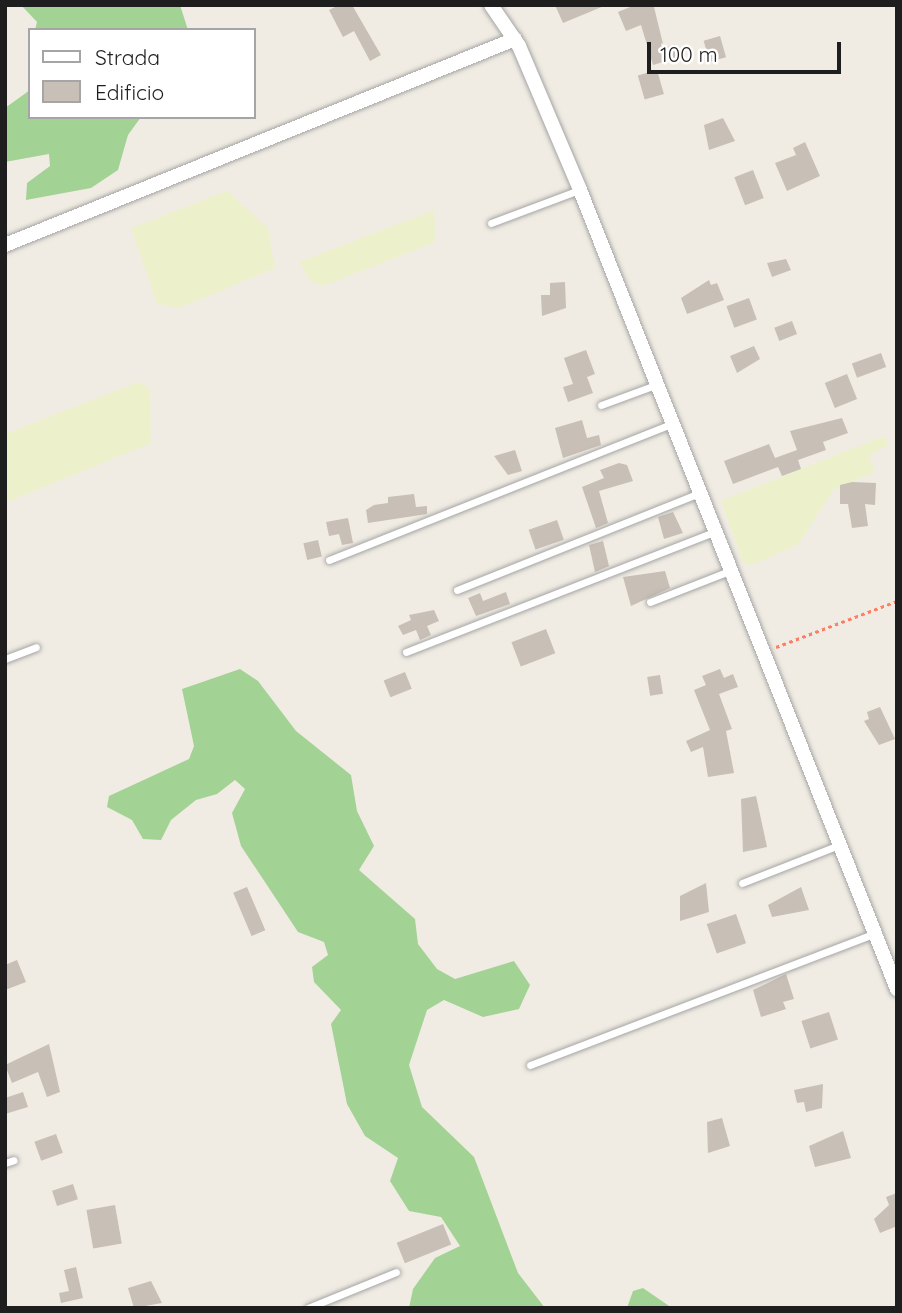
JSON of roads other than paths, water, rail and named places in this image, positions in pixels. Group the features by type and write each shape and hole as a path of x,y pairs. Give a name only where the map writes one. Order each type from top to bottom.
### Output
{"street":[{"path":"491,5 515,39 580,190 761,653 897,989"},
{"path":"5,245 515,39"}],"lane":[{"path":"491,223 580,190"},
{"path":"601,405 655,385"},
{"path":"329,560 671,424"},
{"path":"457,590 699,493"},
{"path":"406,652 714,533"},
{"path":"650,602 729,571"},
{"path":"5,659 37,647"},
{"path":"742,883 840,844"},
{"path":"530,1065 875,933"},
{"path":"5,1163 14,1160"},
{"path":"308,1308 396,1272"}]}
